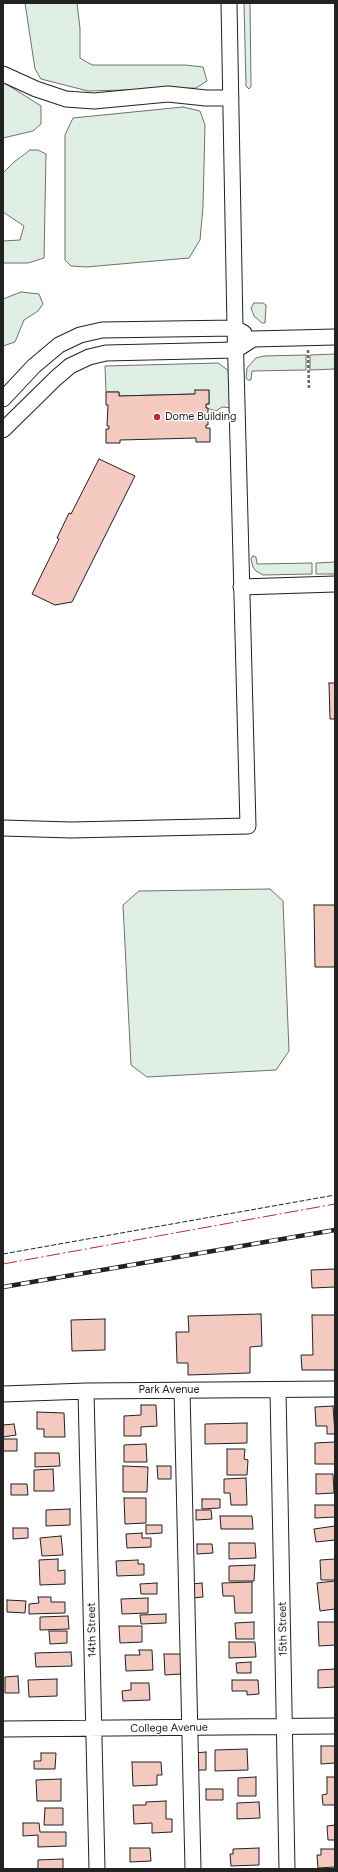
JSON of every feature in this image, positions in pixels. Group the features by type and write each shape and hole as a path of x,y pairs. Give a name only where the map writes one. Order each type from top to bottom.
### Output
{"street":[{"path":"3,828 71,830 248,826 235,328 229,3"},
{"path":"3,74 36,89 66,99 94,101 168,94 206,98 231,98"},
{"path":"3,399 34,366 60,345 80,335 102,330 235,328 253,339"},
{"path":"3,430 70,366 89,357 106,353 236,350 253,339 335,337"},
{"path":"241,587 335,584"},
{"name":"Park Avenue","path":"3,1394 86,1391 335,1389"},
{"path":"182,1390 192,1869"},
{"name":"15th Street","path":"278,1390 287,1869"},
{"name":"14th Street","path":"86,1391 97,1869"},
{"name":"College Avenue","path":"3,1729 335,1726"}],"path":[{"path":"308,338 308,390"}],"green space":[{"path":"25,3 77,3 80,28 80,58 92,65 185,65 203,67 207,81 196,88 88,91 41,79 35,69"},
{"path":"244,3 250,3 251,86 249,89 246,86"},
{"path":"3,82 41,106 41,124 33,131 3,138"},
{"path":"183,107 200,111 205,125 203,207 200,240 189,258 86,267 71,266 65,260 65,135 73,118"},
{"path":"30,150 38,150 46,154 44,258 28,263 3,263 3,241 20,240 24,226 3,212 3,173 14,162"},
{"path":"21,292 39,294 43,304 38,311 24,320 15,342 3,346 3,299"},
{"path":"254,303 263,303 266,305 265,323 262,323 254,316 251,308"},
{"path":"335,354 335,369 310,370 310,355"},
{"path":"306,355 306,370 252,371 251,380 246,378 247,368 256,358 264,356"},
{"path":"218,363 229,371 233,408 222,407 216,411 206,408 206,404 209,404 209,390 195,394 119,396 119,392 106,392 105,366"},
{"path":"253,556 256,557 257,564 312,563 312,574 263,575 256,571 253,567 251,559"},
{"path":"335,562 335,574 316,574 316,563"},
{"path":"270,889 283,901 289,1051 276,1070 147,1077 131,1065 123,905 139,891"}],"building":[{"name":"Dome Building","path":"195,390 209,390 209,404 206,404 206,408 208,408 208,425 206,425 206,428 210,428 210,442 196,442 196,438 120,440 120,443 106,443 106,429 109,429 109,426 107,426 108,405 106,405 106,392 119,392 119,396 195,394"},
{"path":"99,459 135,476 72,602 55,605 32,594 59,539 57,538 69,513 71,514"},
{"path":"329,683 335,683 335,719 330,719"},
{"path":"314,905 335,905 335,967 315,967"},
{"path":"335,1269 335,1287 312,1288 311,1270"},
{"path":"261,1314 262,1346 250,1347 250,1373 188,1375 188,1363 177,1363 176,1332 189,1332 188,1316"},
{"path":"312,1315 335,1315 335,1370 302,1370 301,1355 313,1355"},
{"path":"105,1319 105,1350 72,1351 71,1320"},
{"path":"141,1405 156,1405 157,1426 141,1427 141,1436 124,1436 124,1416 141,1415"},
{"path":"333,1406 335,1434 327,1434 327,1426 316,1426 315,1407"},
{"path":"37,1412 64,1413 65,1437 44,1437 44,1429 37,1429"},
{"path":"247,1423 247,1443 205,1444 205,1424"},
{"path":"14,1424 16,1435 3,1437 3,1425"},
{"path":"3,1439 17,1439 17,1451 3,1451"},
{"path":"335,1442 335,1464 315,1464 315,1443"},
{"path":"146,1444 147,1462 124,1462 124,1445"},
{"path":"227,1449 245,1449 244,1459 248,1460 247,1475 227,1475"},
{"path":"35,1453 59,1453 60,1466 35,1467"},
{"path":"123,1466 148,1467 147,1492 123,1492"},
{"path":"157,1466 171,1466 171,1479 158,1479"},
{"path":"53,1469 54,1491 34,1491 34,1470"},
{"path":"316,1474 333,1474 334,1493 316,1494"},
{"path":"246,1478 247,1505 231,1505 230,1493 224,1493 224,1479"},
{"path":"11,1484 27,1484 28,1495 11,1495"},
{"path":"124,1498 146,1498 146,1523 125,1524"},
{"path":"202,1499 220,1499 220,1508 202,1509"},
{"path":"315,1505 335,1505 335,1517 315,1518"},
{"path":"70,1509 70,1525 46,1526 46,1510"},
{"path":"196,1510 211,1510 212,1519 196,1520"},
{"path":"220,1516 252,1516 253,1529 221,1529"},
{"path":"146,1525 162,1525 162,1533 146,1534"},
{"path":"335,1526 335,1540 316,1542 314,1529"},
{"path":"13,1528 28,1528 28,1538 13,1539"},
{"path":"142,1533 142,1538 151,1538 151,1547 127,1548 126,1534"},
{"path":"61,1536 63,1555 42,1556 40,1538"},
{"path":"229,1543 255,1543 256,1558 229,1559"},
{"path":"197,1544 212,1544 213,1553 197,1554"},
{"path":"58,1559 58,1571 65,1570 65,1584 40,1585 39,1560"},
{"path":"335,1559 335,1580 321,1580 320,1560"},
{"path":"138,1560 138,1564 144,1564 144,1575 117,1576 116,1561"},
{"path":"255,1565 254,1581 229,1581 229,1566"},
{"path":"335,1581 335,1609 320,1611 317,1583"},
{"path":"252,1582 252,1613 235,1613 234,1596 223,1596 222,1583"},
{"path":"157,1583 157,1594 141,1594 140,1584"},
{"path":"202,1583 203,1597 193,1598 191,1584"},
{"path":"38,1597 51,1597 51,1602 65,1602 65,1613 29,1614 29,1604 39,1603"},
{"path":"148,1598 148,1613 122,1614 121,1599"},
{"path":"7,1600 26,1601 25,1613 7,1612"},
{"path":"166,1614 166,1623 141,1624 140,1615"},
{"path":"68,1616 69,1629 40,1630 40,1617"},
{"path":"254,1622 254,1639 236,1639 235,1623"},
{"path":"318,1622 335,1622 335,1645 319,1646"},
{"path":"119,1626 142,1626 142,1642 120,1643"},
{"path":"49,1631 67,1631 67,1643 50,1644"},
{"path":"229,1642 255,1642 256,1657 229,1658"},
{"path":"139,1650 152,1650 153,1670 126,1671 125,1655 140,1655"},
{"path":"71,1652 72,1666 36,1667 35,1653"},
{"path":"164,1654 181,1654 181,1674 165,1675"},
{"path":"251,1662 251,1673 237,1673 236,1663"},
{"path":"335,1669 335,1687 318,1688 318,1670"},
{"path":"18,1676 19,1693 5,1693 5,1677"},
{"path":"57,1679 57,1696 29,1697 28,1680"},
{"path":"232,1680 258,1680 259,1694 247,1695 247,1691 232,1691"},
{"path":"131,1683 149,1683 150,1700 123,1701 122,1691 131,1690"},
{"path":"321,1746 335,1746 335,1763 321,1764"},
{"path":"247,1749 248,1770 215,1771 215,1750"},
{"path":"206,1752 206,1770 195,1770 194,1753"},
{"path":"41,1753 56,1753 55,1769 34,1769 34,1761 41,1761"},
{"path":"132,1762 161,1762 162,1775 157,1775 157,1785 133,1786"},
{"path":"256,1777 256,1796 238,1796 238,1778"},
{"path":"327,1777 335,1777 335,1805 323,1805 322,1795 327,1794"},
{"path":"61,1779 61,1801 37,1801 36,1780"},
{"path":"206,1789 223,1789 223,1800 206,1800"},
{"path":"166,1801 166,1819 172,1819 172,1832 152,1833 152,1823 134,1824 133,1805 146,1805 146,1802"},
{"path":"259,1802 260,1818 237,1819 237,1803"},
{"path":"45,1808 63,1808 63,1825 44,1825"},
{"path":"23,1823 39,1823 40,1832 66,1832 66,1846 38,1847 38,1835 23,1836"},
{"path":"335,1825 335,1840 328,1840 327,1826"},
{"path":"130,1848 150,1848 151,1861 130,1862"},
{"path":"259,1848 259,1865 231,1866 230,1854 233,1854 233,1849"},
{"path":"321,1849 335,1849 335,1867 318,1868 317,1855 321,1855"},
{"path":"63,1859 63,1869 38,1869 38,1860"}],"railway":[{"path":"3,1287 335,1230"}],"fence":[{"path":"3,1254 335,1195"}],"power":[{"path":"3,1264 335,1204"}],"place":[{"name":"Dome Building","path":"157,417"}]}
